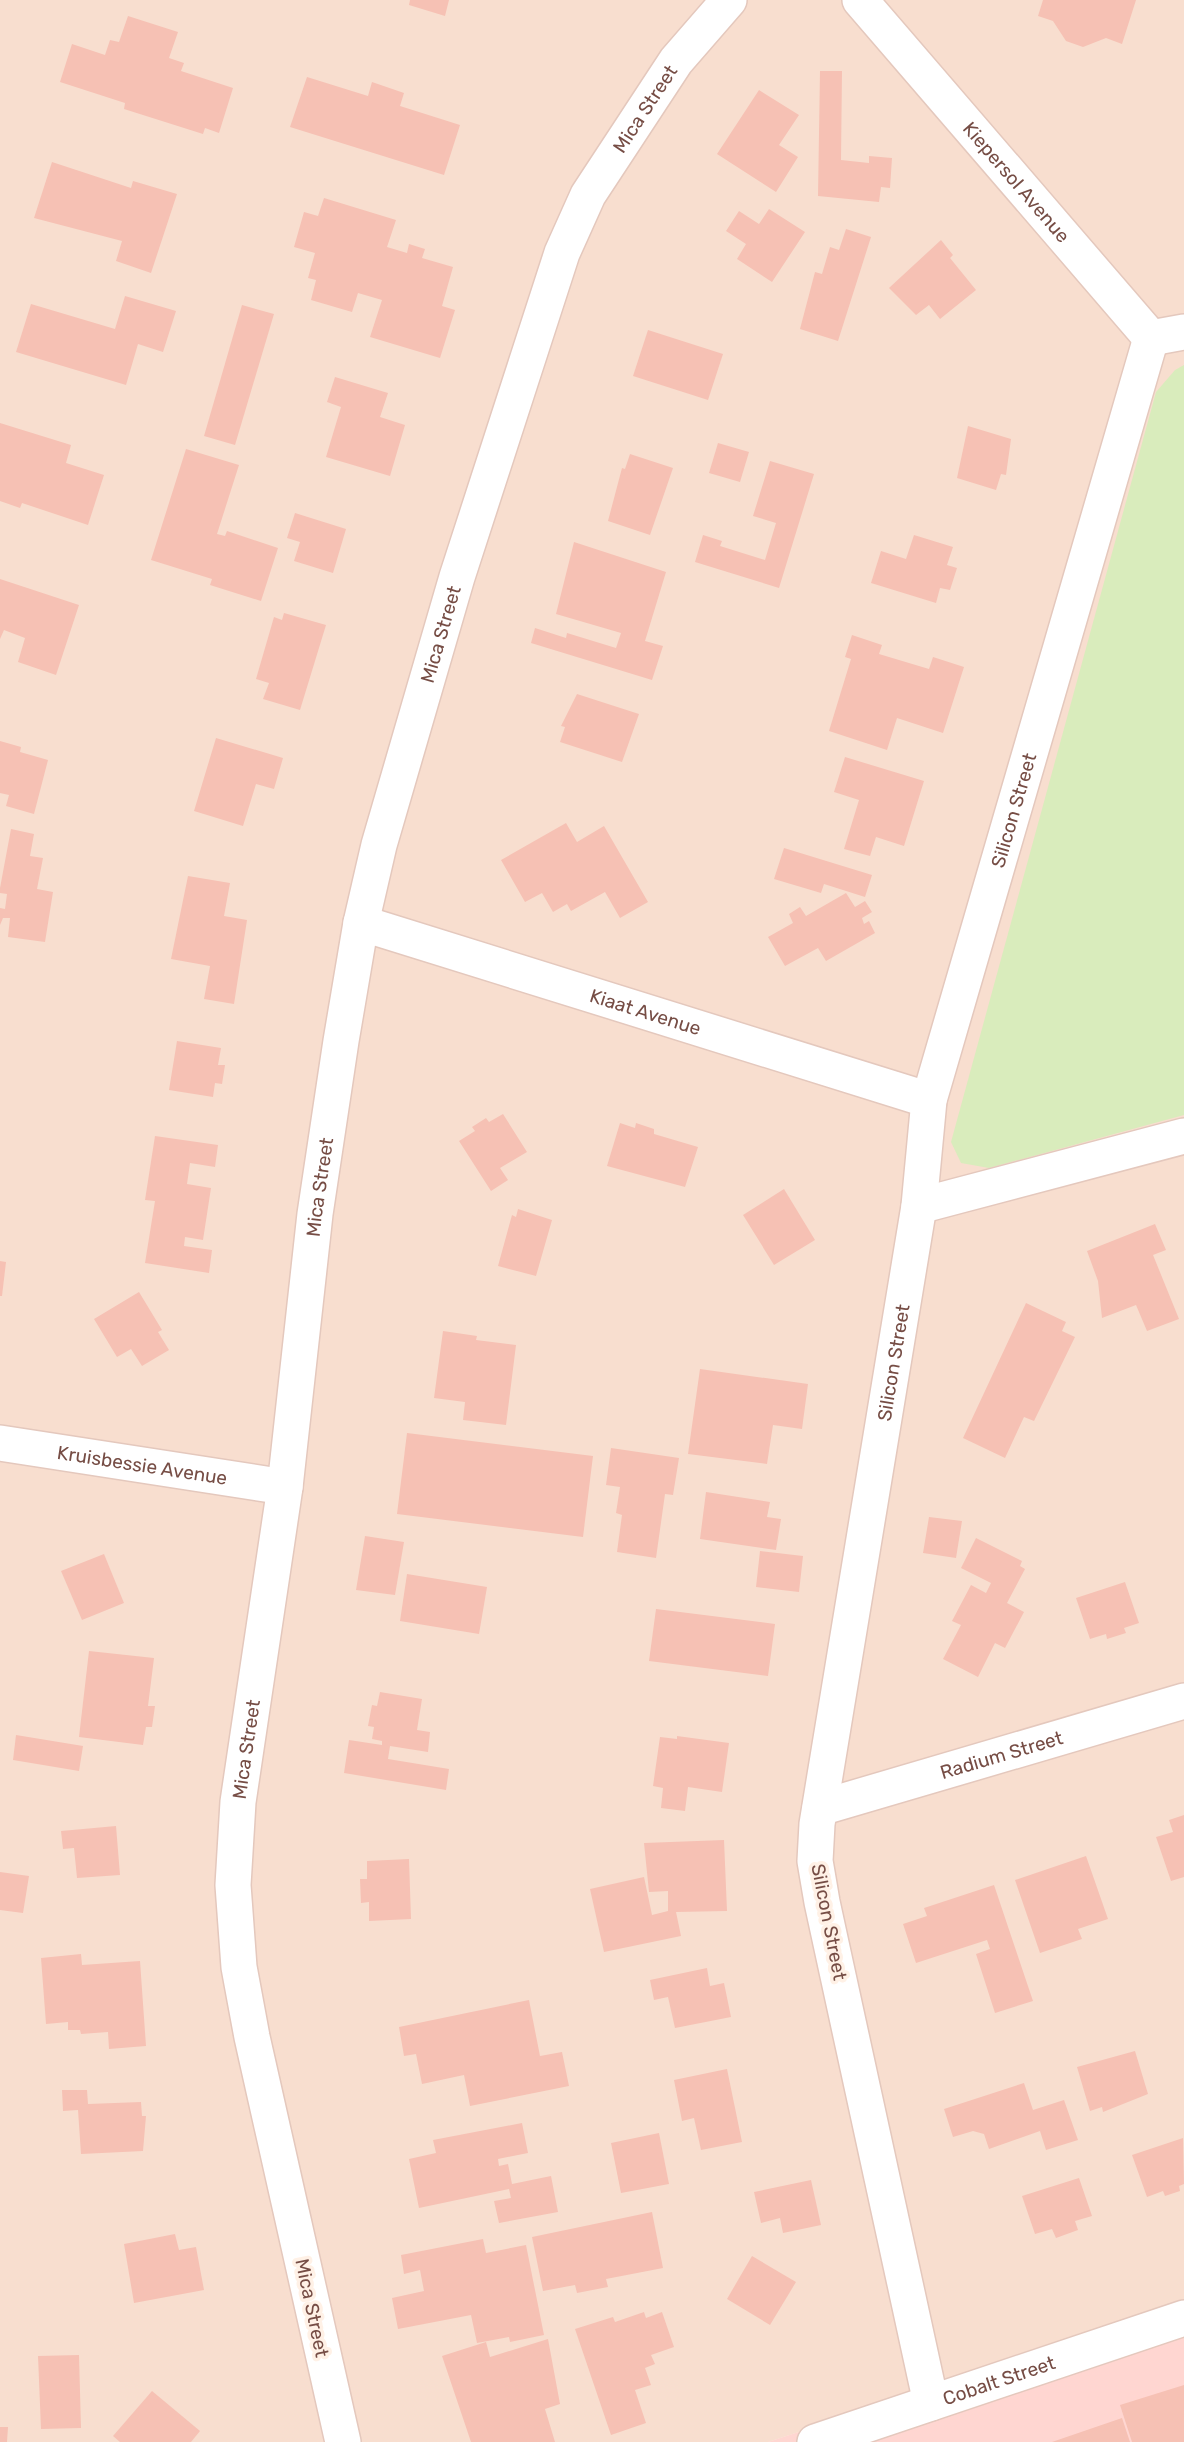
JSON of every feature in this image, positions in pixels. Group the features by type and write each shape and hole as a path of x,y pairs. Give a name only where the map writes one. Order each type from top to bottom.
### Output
{"street":[{"name":"Mica Street","path":"343,2442 252,2037 239,1967 233,1885 238,1802 285,1487 315,1214 361,923 379,845 457,577 562,253 588,195 676,61 729,0"},
{"name":"Kiepersol Avenue","path":"860,0 1167,335"},
{"name":"Silicon Street","path":"931,2403 822,1902 816,1861 820,1808 919,1206 929,1100 1167,335"},
{"name":"Kiaat Avenue","path":"361,923 929,1100"},
{"path":"919,1206 1184,1136"},
{"name":"Kruisbessie Avenue","path":"0,1443 285,1487"},
{"name":"Radium Street","path":"820,1808 1184,1701"},
{"name":"Cobalt Street","path":"814,2442 1184,2318"}],"shaded area":[{"path":"0,0 1184,0 1184,2306 768,2442 0,2442"},
{"path":"1184,2306 1184,2442 768,2442 1155,2316"}],"green space":[{"path":"1184,365 1184,1115 989,1168 961,1163 951,1142 1156,392 1175,370"}],"building":[{"path":"410,0 449,0 445,16 409,5"},
{"path":"1043,0 1136,0 1122,44 1106,38 1083,47 1066,41 1053,21 1038,16"},
{"path":"128,16 178,32 169,58 184,63 181,71 233,88 219,133 205,128 203,134 124,109 125,103 60,82 72,44 105,55 110,40 119,42"},
{"path":"820,71 842,71 841,160 869,163 869,156 892,158 890,188 881,187 879,202 818,196"},
{"path":"307,77 368,96 372,82 404,93 400,106 460,125 444,175 290,127"},
{"path":"759,90 799,115 779,145 798,157 776,192 717,154"},
{"path":"52,162 131,188 133,181 177,194 151,273 116,261 122,241 34,218"},
{"path":"324,198 396,220 387,247 407,253 409,244 425,249 422,258 453,267 442,306 455,310 440,358 370,337 382,300 358,293 352,312 311,300 316,280 308,278 315,253 294,247 304,212 318,216"},
{"path":"769,209 805,232 772,282 737,259 746,244 726,231 739,211 759,224"},
{"path":"846,229 871,237 838,341 800,329 815,272 822,274 830,247 839,250"},
{"path":"941,240 953,255 950,258 976,290 940,319 929,305 916,315 889,288"},
{"path":"125,296 176,311 163,352 138,344 126,385 16,352 31,304 115,329"},
{"path":"242,305 274,314 235,445 204,436"},
{"path":"648,330 723,354 708,400 633,376"},
{"path":"335,377 388,393 380,417 405,425 390,476 326,457 341,407 327,402"},
{"path":"0,423 71,445 66,463 104,475 88,525 22,503 20,508 0,501"},
{"path":"968,426 1011,439 1006,475 1001,474 996,490 957,478"},
{"path":"718,443 749,452 740,482 709,473"},
{"path":"186,449 239,465 217,534 225,536 227,531 278,548 261,601 210,585 212,579 151,560"},
{"path":"630,454 673,468 650,535 608,521 622,468 625,469"},
{"path":"770,461 814,474 779,588 695,562 703,535 722,541 720,546 765,560 776,523 753,516"},
{"path":"295,513 346,529 333,573 294,561 300,542 287,538"},
{"path":"914,535 953,547 947,565 957,568 950,590 940,588 936,603 871,583 881,551 906,559"},
{"path":"574,542 666,572 645,641 663,646 652,680 531,643 535,628 566,638 567,633 616,648 621,633 556,614"},
{"path":"0,579 79,605 56,675 18,662 25,638 4,630 0,639"},
{"path":"284,613 326,625 300,710 263,699 269,683 256,679 274,617 282,620"},
{"path":"852,635 882,645 879,654 929,669 933,657 964,667 943,733 897,718 887,750 829,731 851,659 845,657"},
{"path":"577,694 639,714 622,762 560,742 565,727 561,726"},
{"path":"216,738 283,758 274,789 256,784 243,826 194,811"},
{"path":"0,741 21,747 20,752 48,760 34,814 6,806 9,795 0,793"},
{"path":"845,757 924,781 904,846 876,837 870,856 844,849 859,800 834,792"},
{"path":"566,823 577,842 604,826 648,902 620,918 605,892 571,911 567,904 553,912 542,893 525,902 501,860"},
{"path":"11,829 34,834 30,856 43,858 37,889 53,892 45,942 8,937 10,918 3,918 0,925 0,908 5,909 7,894 0,893 0,888"},
{"path":"784,848 872,875 865,897 824,884 821,893 774,879"},
{"path":"188,876 230,883 224,916 247,920 234,1004 204,999 210,966 171,959"},
{"path":"846,893 855,907 865,901 872,912 862,918 864,924 869,921 875,933 826,961 818,948 785,966 768,937 793,923 789,914 800,907 806,916"},
{"path":"177,1041 221,1048 218,1065 225,1065 222,1084 215,1083 213,1097 169,1090"},
{"path":"503,1114 527,1152 500,1168 508,1180 491,1191 459,1141 475,1131 472,1127 486,1118 489,1122"},
{"path":"620,1123 635,1128 636,1123 654,1129 654,1134 698,1147 685,1187 607,1166"},
{"path":"155,1136 218,1145 215,1167 190,1163 187,1184 211,1188 203,1240 185,1237 184,1246 212,1250 209,1273 145,1263 155,1201 145,1200"},
{"path":"784,1189 815,1240 774,1265 743,1215"},
{"path":"518,1209 552,1220 536,1276 498,1266 512,1215 516,1217"},
{"path":"1155,1224 1166,1250 1153,1255 1179,1319 1147,1331 1136,1305 1102,1318 1098,1281 1087,1251"},
{"path":"0,1261 6,1262 2,1296 0,1296"},
{"path":"139,1292 162,1330 158,1332 169,1350 142,1366 131,1349 117,1357 94,1319"},
{"path":"1026,1303 1066,1322 1062,1331 1075,1337 1034,1421 1024,1417 1005,1458 963,1438"},
{"path":"443,1331 477,1336 476,1340 516,1345 506,1425 463,1420 465,1402 434,1398"},
{"path":"700,1369 808,1384 802,1429 773,1425 767,1464 688,1454"},
{"path":"407,1433 593,1456 583,1537 397,1514"},
{"path":"611,1448 679,1458 673,1495 665,1494 656,1558 617,1552 622,1515 616,1513 620,1487 606,1485"},
{"path":"706,1492 770,1502 767,1517 781,1519 776,1550 700,1539"},
{"path":"929,1517 962,1521 956,1558 923,1553"},
{"path":"365,1536 404,1542 395,1595 356,1590"},
{"path":"976,1538 1022,1561 1020,1566 1025,1569 1007,1603 1024,1612 1005,1648 995,1643 978,1677 943,1659 961,1625 952,1621 971,1585 986,1593 991,1583 961,1568"},
{"path":"760,1551 803,1556 799,1592 756,1587"},
{"path":"104,1554 124,1603 82,1620 61,1571"},
{"path":"407,1574 487,1587 479,1634 400,1621"},
{"path":"1125,1582 1139,1623 1124,1628 1126,1633 1107,1639 1106,1634 1090,1639 1076,1598"},
{"path":"656,1609 775,1624 768,1676 649,1661"},
{"path":"89,1651 154,1658 148,1706 155,1706 152,1727 146,1727 143,1745 79,1737"},
{"path":"380,1692 422,1699 417,1730 430,1732 428,1752 390,1746 388,1759 449,1769 446,1790 344,1773 349,1740 382,1745 382,1741 372,1739 374,1727 368,1726 372,1705 377,1706"},
{"path":"16,1735 83,1746 79,1771 13,1760"},
{"path":"677,1736 729,1743 722,1792 688,1787 685,1811 661,1808 663,1788 653,1786 660,1737 677,1739"},
{"path":"1184,1815 1184,1877 1171,1881 1156,1837 1173,1832 1169,1820"},
{"path":"116,1826 120,1875 77,1878 74,1848 63,1849 61,1831"},
{"path":"724,1840 727,1911 676,1912 681,1936 604,1952 590,1889 644,1877 652,1915 668,1911 668,1891 649,1892 644,1843"},
{"path":"1086,1856 1108,1919 1078,1929 1082,1939 1040,1953 1015,1880"},
{"path":"409,1859 411,1919 369,1921 369,1902 361,1903 360,1879 367,1879 367,1861"},
{"path":"0,1872 29,1876 23,1913 0,1910"},
{"path":"994,1885 1033,2001 995,2013 976,1954 990,1949 987,1940 916,1963 903,1924 927,1916 924,1908"},
{"path":"81,1954 82,1965 140,1961 146,2046 109,2049 108,2032 81,2034 80,2030 68,2030 68,2022 46,2024 41,1958"},
{"path":"707,1968 710,1986 724,1983 731,2017 675,2028 668,1997 654,2000 650,1980"},
{"path":"529,2000 540,2056 562,2052 569,2086 470,2106 464,2075 422,2084 416,2054 404,2056 399,2027"},
{"path":"1135,2051 1148,2094 1103,2112 1102,2107 1090,2111 1077,2067"},
{"path":"727,2069 742,2142 701,2150 694,2118 682,2121 674,2080"},
{"path":"1024,2083 1033,2110 1064,2100 1078,2140 1046,2150 1040,2131 989,2149 984,2134 973,2131 953,2137 944,2109"},
{"path":"62,2090 87,2090 88,2104 141,2102 142,2116 146,2116 143,2151 81,2154 78,2110 63,2111"},
{"path":"522,2123 528,2153 498,2159 499,2166 508,2164 512,2184 551,2176 558,2212 499,2223 494,2201 511,2198 509,2189 419,2208 409,2159 436,2153 433,2140"},
{"path":"659,2133 669,2184 621,2193 611,2143"},
{"path":"1183,2138 1184,2184 1179,2186 1180,2191 1165,2196 1163,2191 1147,2197 1132,2155"},
{"path":"1079,2178 1092,2216 1075,2221 1078,2230 1056,2238 1052,2229 1035,2234 1022,2196"},
{"path":"811,2180 821,2225 783,2233 780,2218 761,2223 754,2192"},
{"path":"652,2212 663,2268 606,2279 608,2287 577,2293 575,2285 543,2291 532,2237"},
{"path":"175,2234 179,2250 196,2247 204,2290 134,2303 124,2244"},
{"path":"483,2239 486,2253 526,2245 544,2335 510,2342 509,2337 477,2343 471,2315 398,2329 392,2298 424,2291 420,2270 404,2274 401,2255"},
{"path":"752,2256 796,2282 770,2325 727,2299"},
{"path":"644,2312 646,2318 662,2312 674,2347 651,2355 655,2364 645,2368 651,2385 635,2390 646,2423 611,2435 575,2329 613,2317 615,2322"},
{"path":"548,2339 560,2404 545,2409 555,2442 471,2442 442,2356 486,2342 490,2357"},
{"path":"79,2355 81,2428 41,2429 38,2356"},
{"path":"1184,2385 1184,2442 1132,2442 1120,2405"},
{"path":"152,2391 200,2431 191,2442 120,2442 113,2436"},
{"path":"1122,2418 1130,2442 1052,2442"},
{"path":"0,2427 8,2427 7,2442 0,2442"}]}
